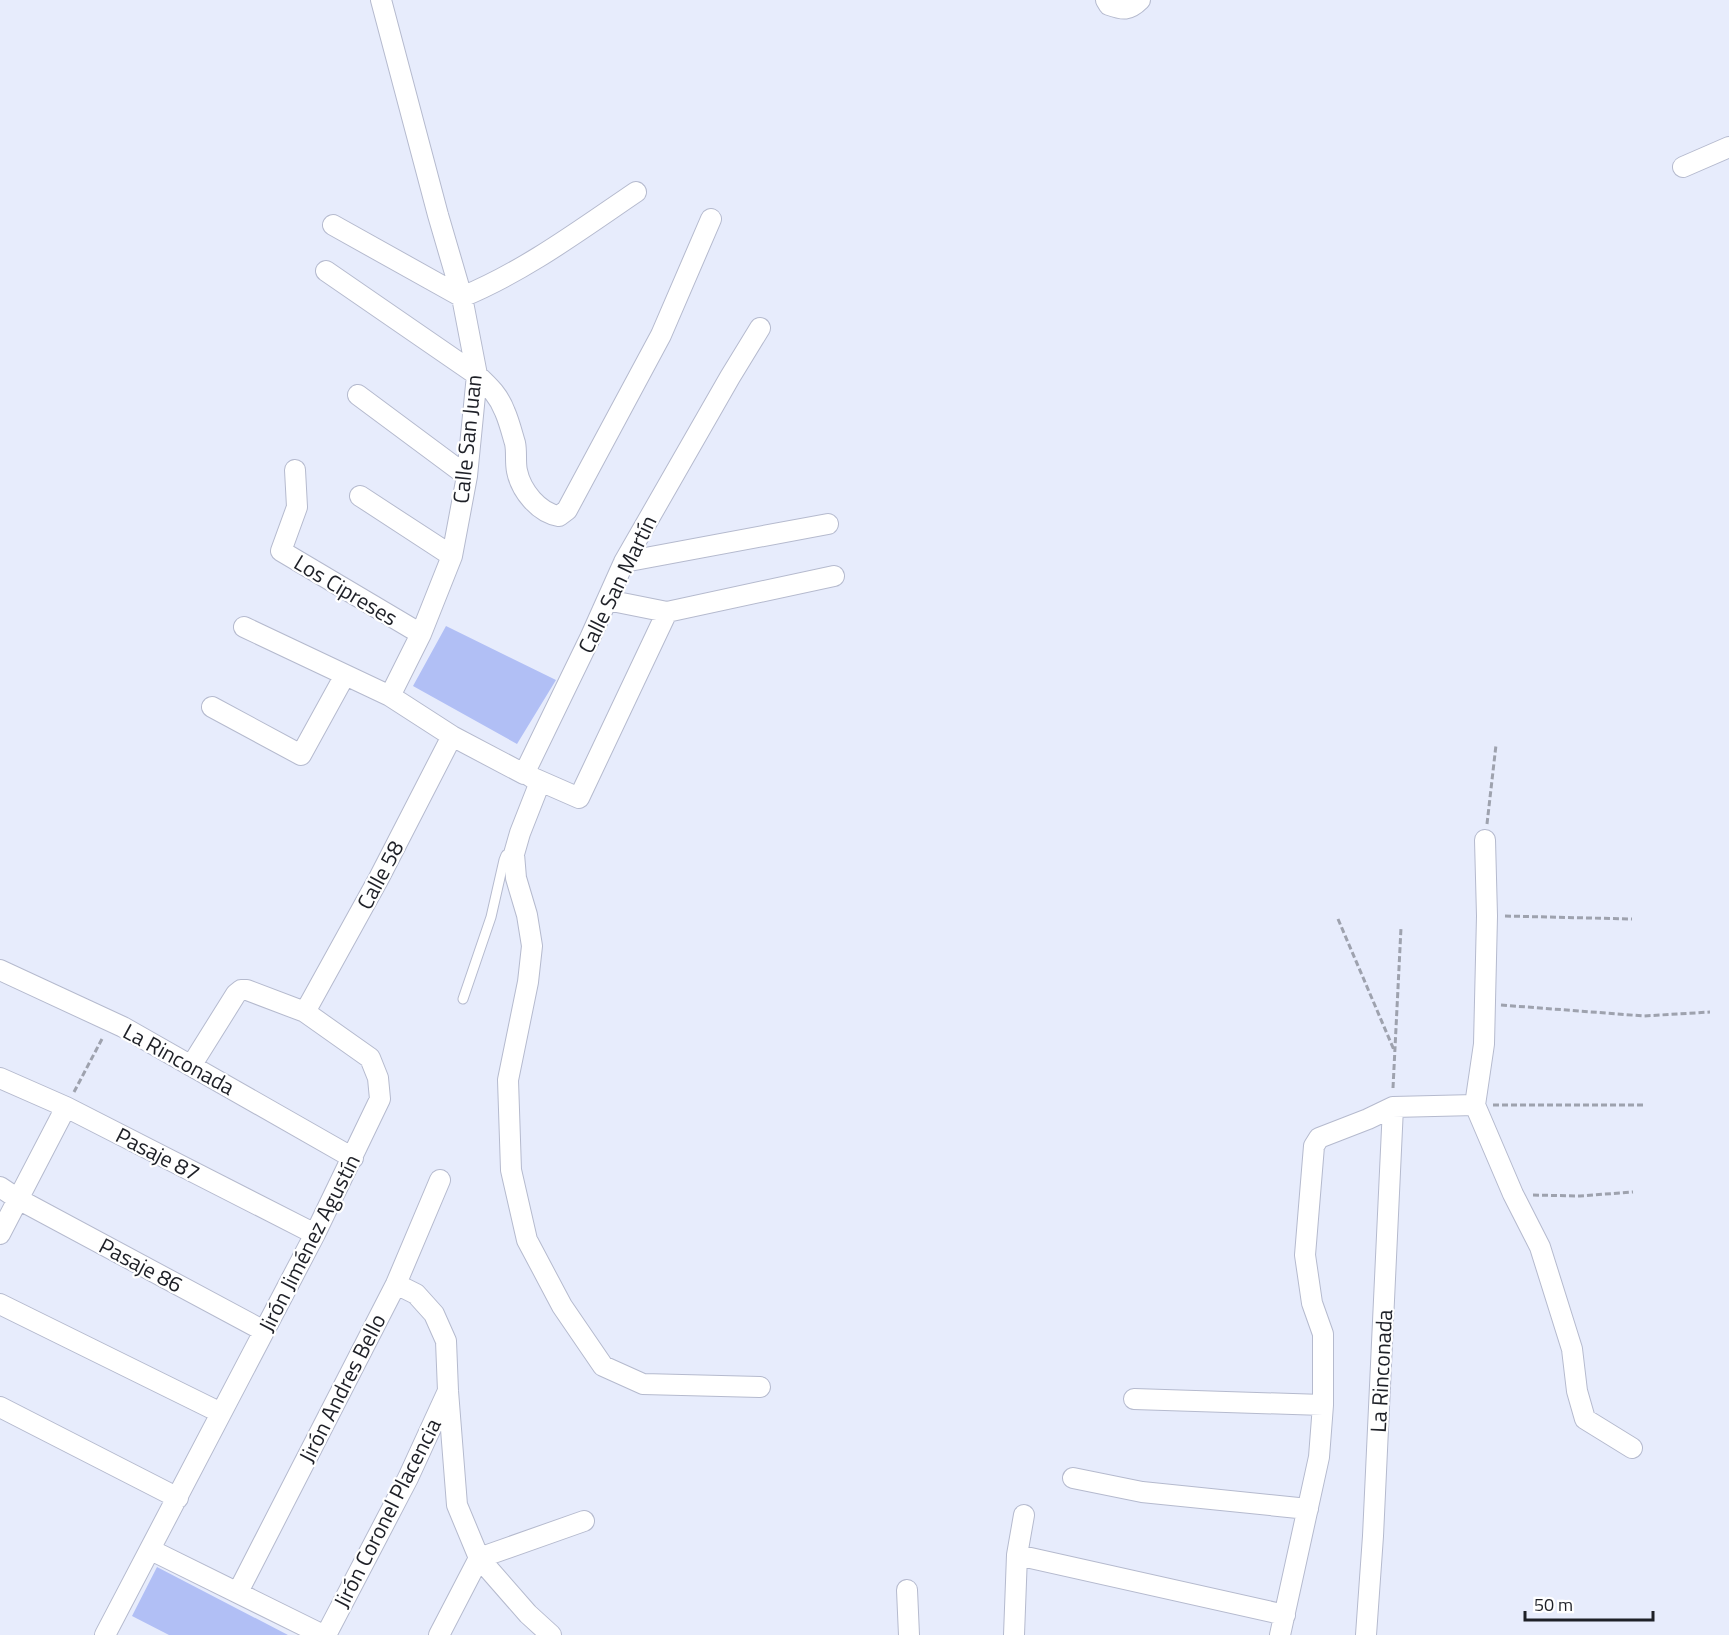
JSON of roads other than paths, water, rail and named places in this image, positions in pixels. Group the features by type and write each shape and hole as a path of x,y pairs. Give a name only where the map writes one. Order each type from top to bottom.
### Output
{"street":[{"name":"Calle San Juan","path":"381,0 462,297 477,375 467,476 452,556 421,634 390,696"},
{"path":"1106,0 1109,5 1124,10 1140,0"},
{"path":"1683,166 1729,147"},
{"path":"333,225 462,297 495,283 575,234 636,192"},
{"path":"326,271 477,375 495,392 505,412 515,444 517,471 523,488 538,506 551,515 559,516 567,510 637,382 661,335 711,219"},
{"name":"Calle San Martín","path":"514,854 532,778 624,562 730,376 760,328"},
{"path":"358,394 467,476"},
{"name":"Los Cipreses","path":"295,470 297,507 281,551 421,634"},
{"path":"360,496 452,556"},
{"path":"624,562 828,524"},
{"path":"607,600 667,612 834,576"},
{"path":"244,627 390,696 452,736 532,778 579,798 667,612"},
{"path":"212,707 301,754 345,675"},
{"name":"Calle 58","path":"305,1012 379,878 452,736"},
{"path":"1485,840 1487,916 1484,1044 1475,1105 1513,1194 1540,1247 1572,1349 1577,1391 1585,1419 1632,1448"},
{"path":"514,854 516,878 527,915 532,946 528,982 508,1080 511,1170 527,1240 562,1306 603,1366 644,1384 760,1388"},
{"name":"La Rinconada","path":"0,970 112,1022 352,1158"},
{"name":"Jirón Jiménez Agustín","path":"105,1635 315,1234 380,1099 378,1078 370,1059 305,1012 247,990 241,990 191,1066"},
{"name":"Pasaje 87","path":"0,1078 66,1107 315,1234"},
{"path":"1280,1635 1319,1457 1323,1405 1323,1334 1312,1303 1305,1255 1314,1146 1319,1138 1393,1107 1475,1105"},
{"path":"0,1234 66,1107"},
{"name":"La Rinconada","path":"1366,1635 1373,1536 1393,1107"},
{"name":"Jirón Andres Bello","path":"238,1592 396,1284 440,1180"},
{"name":"Pasaje 86","path":"0,1187 18,1199 264,1331"},
{"path":"396,1284 416,1294 434,1314 446,1341 458,1505 479,1558 528,1614 551,1635"},
{"path":"0,1304 221,1413"},
{"name":"Jirón Coronel Placencia","path":"324,1635 408,1478 448,1391"},
{"path":"1134,1399 1323,1405"},
{"path":"0,1407 178,1498"},
{"path":"1073,1478 1142,1492 1308,1509"},
{"path":"1014,1635 1017,1555 1024,1515"},
{"path":"439,1635 479,1558 584,1521"},
{"path":"151,1550 324,1635"},
{"path":"1017,1555 1285,1615"},
{"path":"907,1590 909,1635"}],"lane":[{"path":"463,999 491,917 504,860 506,855 514,854"}]}
